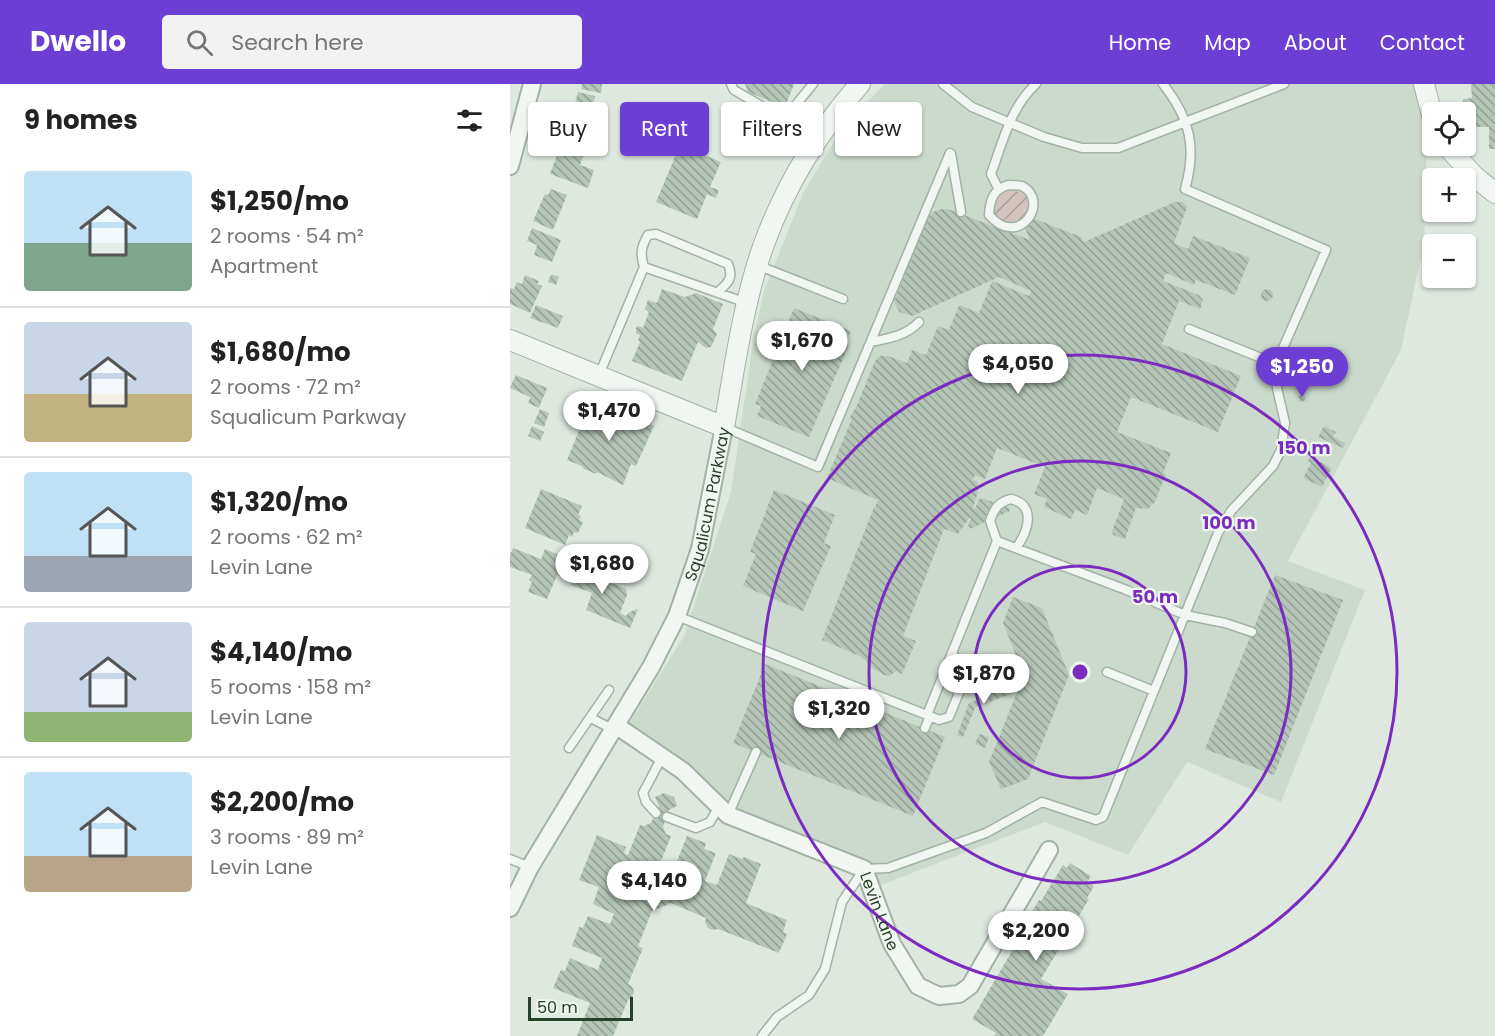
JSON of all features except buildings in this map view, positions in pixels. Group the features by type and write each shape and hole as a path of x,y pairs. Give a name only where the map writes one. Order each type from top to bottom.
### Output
{"street":[{"path":"510,166 532,84"},
{"name":"Squalicum Parkway","path":"823,131 860,84"},
{"path":"1424,84 1429,102"},
{"name":"Squalicum Parkway","path":"510,908 530,867 615,728 661,649 677,616 700,549 757,265 784,195 807,156"},
{"path":"1456,156 1474,176 1495,193"},
{"path":"510,340 724,427"},
{"name":"Levin Lane","path":"615,728 684,771 723,812 864,869 892,944 918,986 939,996 959,994 970,986 1049,850"}],"lane":[{"path":"731,84 734,90 755,102"},
{"path":"798,102 813,84"},
{"path":"943,84 972,107 1044,136 1082,148 1118,148 1284,84"},
{"path":"998,188 991,174 1010,123 1028,91 1036,84"},
{"path":"762,1036 777,1017 809,995 825,969 842,902 864,869 888,868 986,833 1042,802 1096,820 1103,817 1218,533 1231,511 1273,466 1281,450 1284,423 1277,388 1276,364 1326,250 1185,189 1191,168 1192,146 1186,122 1177,102 1163,84"},
{"path":"724,427 818,467 950,153 961,212"},
{"path":"1008,185 1022,186 1031,194 1034,208 1029,219 1020,227 1009,228 996,223 989,214 990,199 998,188 1008,185"},
{"path":"599,376 644,267 641,255 648,235 656,234 728,264 732,273 728,283 718,292"},
{"path":"757,265 843,299"},
{"path":"644,267 748,303"},
{"path":"871,342 898,336 919,322"},
{"path":"1189,329 1276,364"},
{"path":"925,728 997,541 990,521 995,508 1011,499 1024,505 1028,513 1028,526 1016,548"},
{"path":"997,541 1124,589 1185,615 1225,623 1252,632"},
{"path":"677,616 939,720 949,717 966,676 953,654"},
{"path":"1107,672 1154,692"},
{"path":"569,748 609,690"},
{"path":"591,718 615,728"},
{"path":"667,817 696,828 710,822 723,812 756,753"},
{"path":"656,813 646,802 643,794 662,757"},
{"path":"510,859 530,867"}],"shaded area":[{"path":"885,84 1416,84 1422,114 1422,156 1427,156 1426,168 1422,168 1422,222 1425,222 1424,234 1422,234 1422,253 1401,350 1288,561 1365,590 1281,802 1187,762 1128,855 1045,822 881,885 722,824 675,776 619,740 684,636 731,492 754,336 764,291 803,193 835,140 835,156 922,156 922,102 867,102"},
{"path":"1010,190 1020,192 1026,197 1029,209 1022,220 1010,224 996,219 994,205 998,197"}]}
